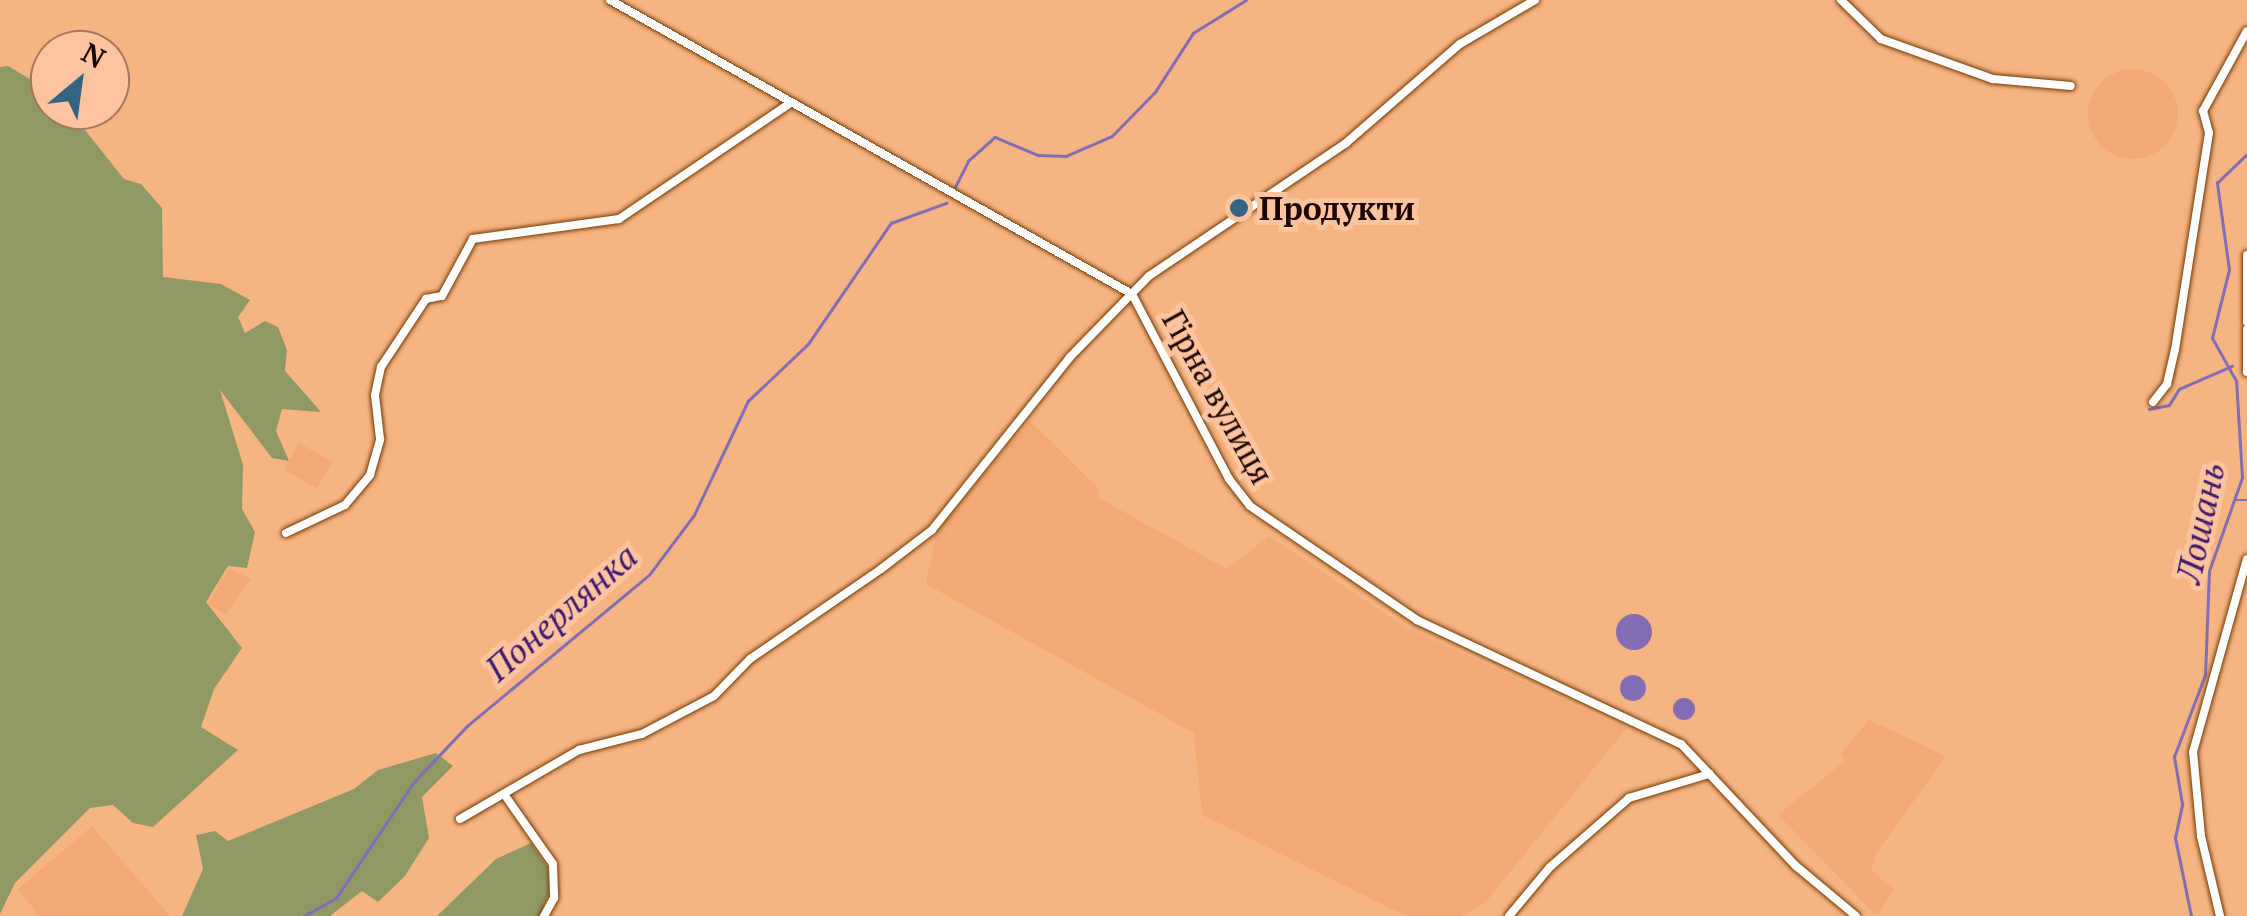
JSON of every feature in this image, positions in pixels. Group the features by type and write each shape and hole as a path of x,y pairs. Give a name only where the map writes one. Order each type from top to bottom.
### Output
{"street":[{"name":"Гірна вулиця","path":"610,0 1132,294 1229,479 1250,506 1405,613 1656,728 1709,774 1796,866 1856,916"},
{"path":"460,819 579,750 642,734 714,696 750,659 919,540 1029,415 1070,357 1132,294 1346,143 1460,44 1535,0"},
{"path":"1840,0 1881,40 1993,78 2072,86"},
{"path":"2153,402 2168,384 2175,350 2210,133 2203,111 2247,31"},
{"path":"286,533 327,517 360,492 377,459 381,367 426,299 442,296 473,239 619,219 789,104"},
{"path":"2247,255 2247,372"},
{"path":"2220,916 2202,836 2193,752 2247,559"},
{"path":"1509,916 1550,867 1629,798 1709,774"},
{"path":"504,794 553,864 557,881 544,916"}],"shaded area":[{"path":"2133,69 2150,72 2165,82 2175,97 2175,131 2165,146 2150,156 2133,159 2116,156 2101,146 2091,131 2088,114 2091,97 2101,82 2116,72"},
{"path":"1030,421 1100,490 1097,497 1227,569 1269,536 1405,627 1626,729 1485,903 1462,916 1406,916 1202,815 1194,733 926,584 937,529"},
{"path":"299,443 332,461 317,489 284,470"},
{"path":"229,568 251,579 226,614 208,604"},
{"path":"1634,614 1647,619 1652,632 1647,645 1634,650 1621,645 1616,632 1621,619"},
{"path":"1633,675 1642,679 1646,688 1642,697 1633,701 1624,697 1620,688 1624,679"},
{"path":"1684,698 1692,701 1692,717 1684,720 1676,717 1673,709 1676,701"},
{"path":"1869,720 1946,756 1875,855 1871,870 1894,890 1877,916 1778,815 1845,761 1841,754"},
{"path":"92,826 170,916 39,916 18,889"}],"green space":[{"path":"8,66 30,79 30,130 85,130 124,179 141,184 162,208 163,277 221,284 250,300 238,317 245,333 265,321 278,327 287,350 285,371 321,412 282,409 276,431 289,461 272,458 220,390 243,465 242,509 255,532 247,568 228,566 206,602 242,648 214,689 201,727 238,750 153,827 133,823 113,805 90,808 15,883 0,914 0,67"},
{"path":"436,753 453,766 422,797 429,838 405,876 378,902 362,891 330,916 182,916 203,869 196,835 215,831 228,841 354,789 378,770"},
{"path":"531,843 548,868 549,893 540,916 437,916 496,859"}],"waterway":[{"name":"Понерлянка","path":"955,187 968,161 995,137 1038,155 1066,156 1112,136 1155,92 1193,33 1246,0"},
{"name":"Лошань","path":"2191,916 2175,838 2182,804 2174,757 2205,675 2209,571 2242,478 2236,381 2212,338 2229,270 2217,183 2247,154"},
{"name":"Понерлянка","path":"304,916 336,898 414,782 467,726 649,575 694,515 748,401 808,344 891,223 946,203"},
{"path":"2149,409 2169,405 2179,389 2232,366"},
{"path":"2235,500 2247,500"}],"place":[{"name":"Продукти","path":"1239,208"}]}
